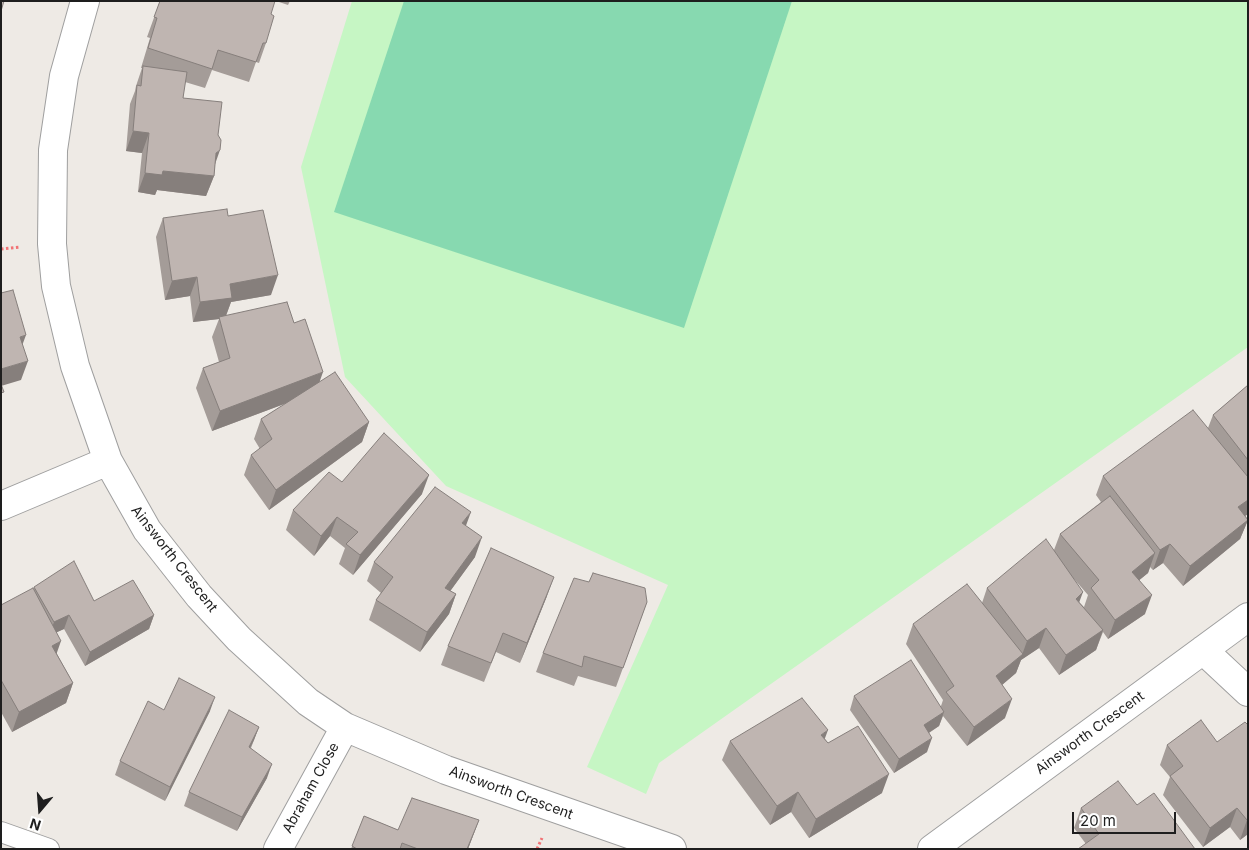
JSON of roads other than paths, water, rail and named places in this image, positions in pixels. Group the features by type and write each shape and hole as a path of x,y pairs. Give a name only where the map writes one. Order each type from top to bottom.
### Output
{"street":[{"name":"Ainsworth Crescent","path":"85,1 57,114 53,159 52,244 56,286 65,327 87,403 108,461 147,530 199,596 270,670 308,702 345,727 446,770 672,849"},
{"path":"1,506 108,461"},
{"name":"Ainsworth Crescent","path":"932,849 1248,617"},
{"path":"1203,650 1248,692"},
{"name":"Abraham Close","path":"278,849 345,727"}],"lane":[{"path":"1,832 49,849"}]}
